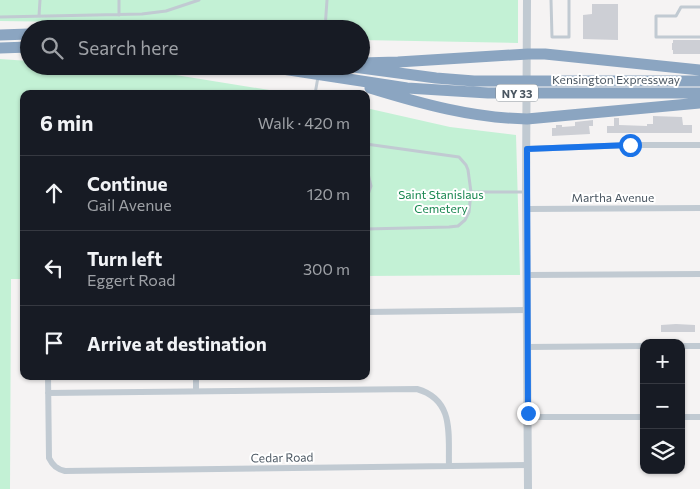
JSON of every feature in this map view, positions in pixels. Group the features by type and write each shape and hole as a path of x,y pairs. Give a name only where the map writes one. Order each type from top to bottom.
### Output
{"highway":[{"path":"0,34 20,34"},
{"path":"0,48 20,47"},
{"path":"370,63 528,57 545,54 700,70"},
{"name":"Kensington Expressway","path":"370,69 474,81 700,81"},
{"name":"Kensington Expressway","path":"322,75 407,88 488,93 700,93"},
{"path":"335,77 410,101 466,114 495,118 527,118 700,103"}],"street":[{"path":"527,0 528,489"},
{"path":"527,149 630,145 700,145"},
{"name":"Martha Avenue","path":"527,209 700,208"},
{"path":"527,275 700,274"},
{"path":"370,312 527,310"},
{"path":"527,346 640,346"},
{"path":"685,346 700,346"},
{"path":"48,380 48,393 417,389 430,395 440,404 447,416 449,466"},
{"path":"196,380 196,391"},
{"name":"Cedar Road","path":"48,393 48,451 51,463 58,469 65,471 528,465"},
{"path":"685,416 700,416"},
{"path":"528,417 640,417"}],"lane":[{"path":"39,16 40,0"},
{"path":"119,15 120,0"},
{"path":"0,17 142,14 166,11 191,1 199,0"},
{"path":"326,20 328,0"},
{"path":"551,0 552,37 569,37 569,0"},
{"path":"681,0 681,7 676,16 656,16 656,37 700,37"},
{"path":"681,7 700,7"},
{"path":"316,90 318,75"},
{"path":"370,145 459,157 466,165 471,192 469,212 465,220 458,226 370,228"},
{"path":"471,192 526,192"}],"green space":[{"path":"0,0 518,0 518,43 370,40 370,20 0,21"},
{"path":"0,59 20,60 20,75 176,75 269,90 20,90 20,279 11,279 10,489 0,489"},
{"name":"Saint Stanislaus Cemetery","path":"370,109 450,127 516,135 520,275 370,276"}],"building":[{"path":"592,4 618,4 618,40 583,39 583,15 592,14"},
{"path":"673,40 700,40 700,54 673,54"},
{"path":"653,116 682,117 683,125 692,125 692,133 607,133 607,126 614,126 614,118 619,118 619,125 647,126 647,124 653,124"},
{"path":"593,120 593,126 589,126 590,134 552,136 552,128 556,128 556,125 562,125 562,127 575,126 575,122"},
{"path":"661,325 695,325 695,332 661,332"}],"route":[{"path":"528,413 527,149 630,145"}]}
